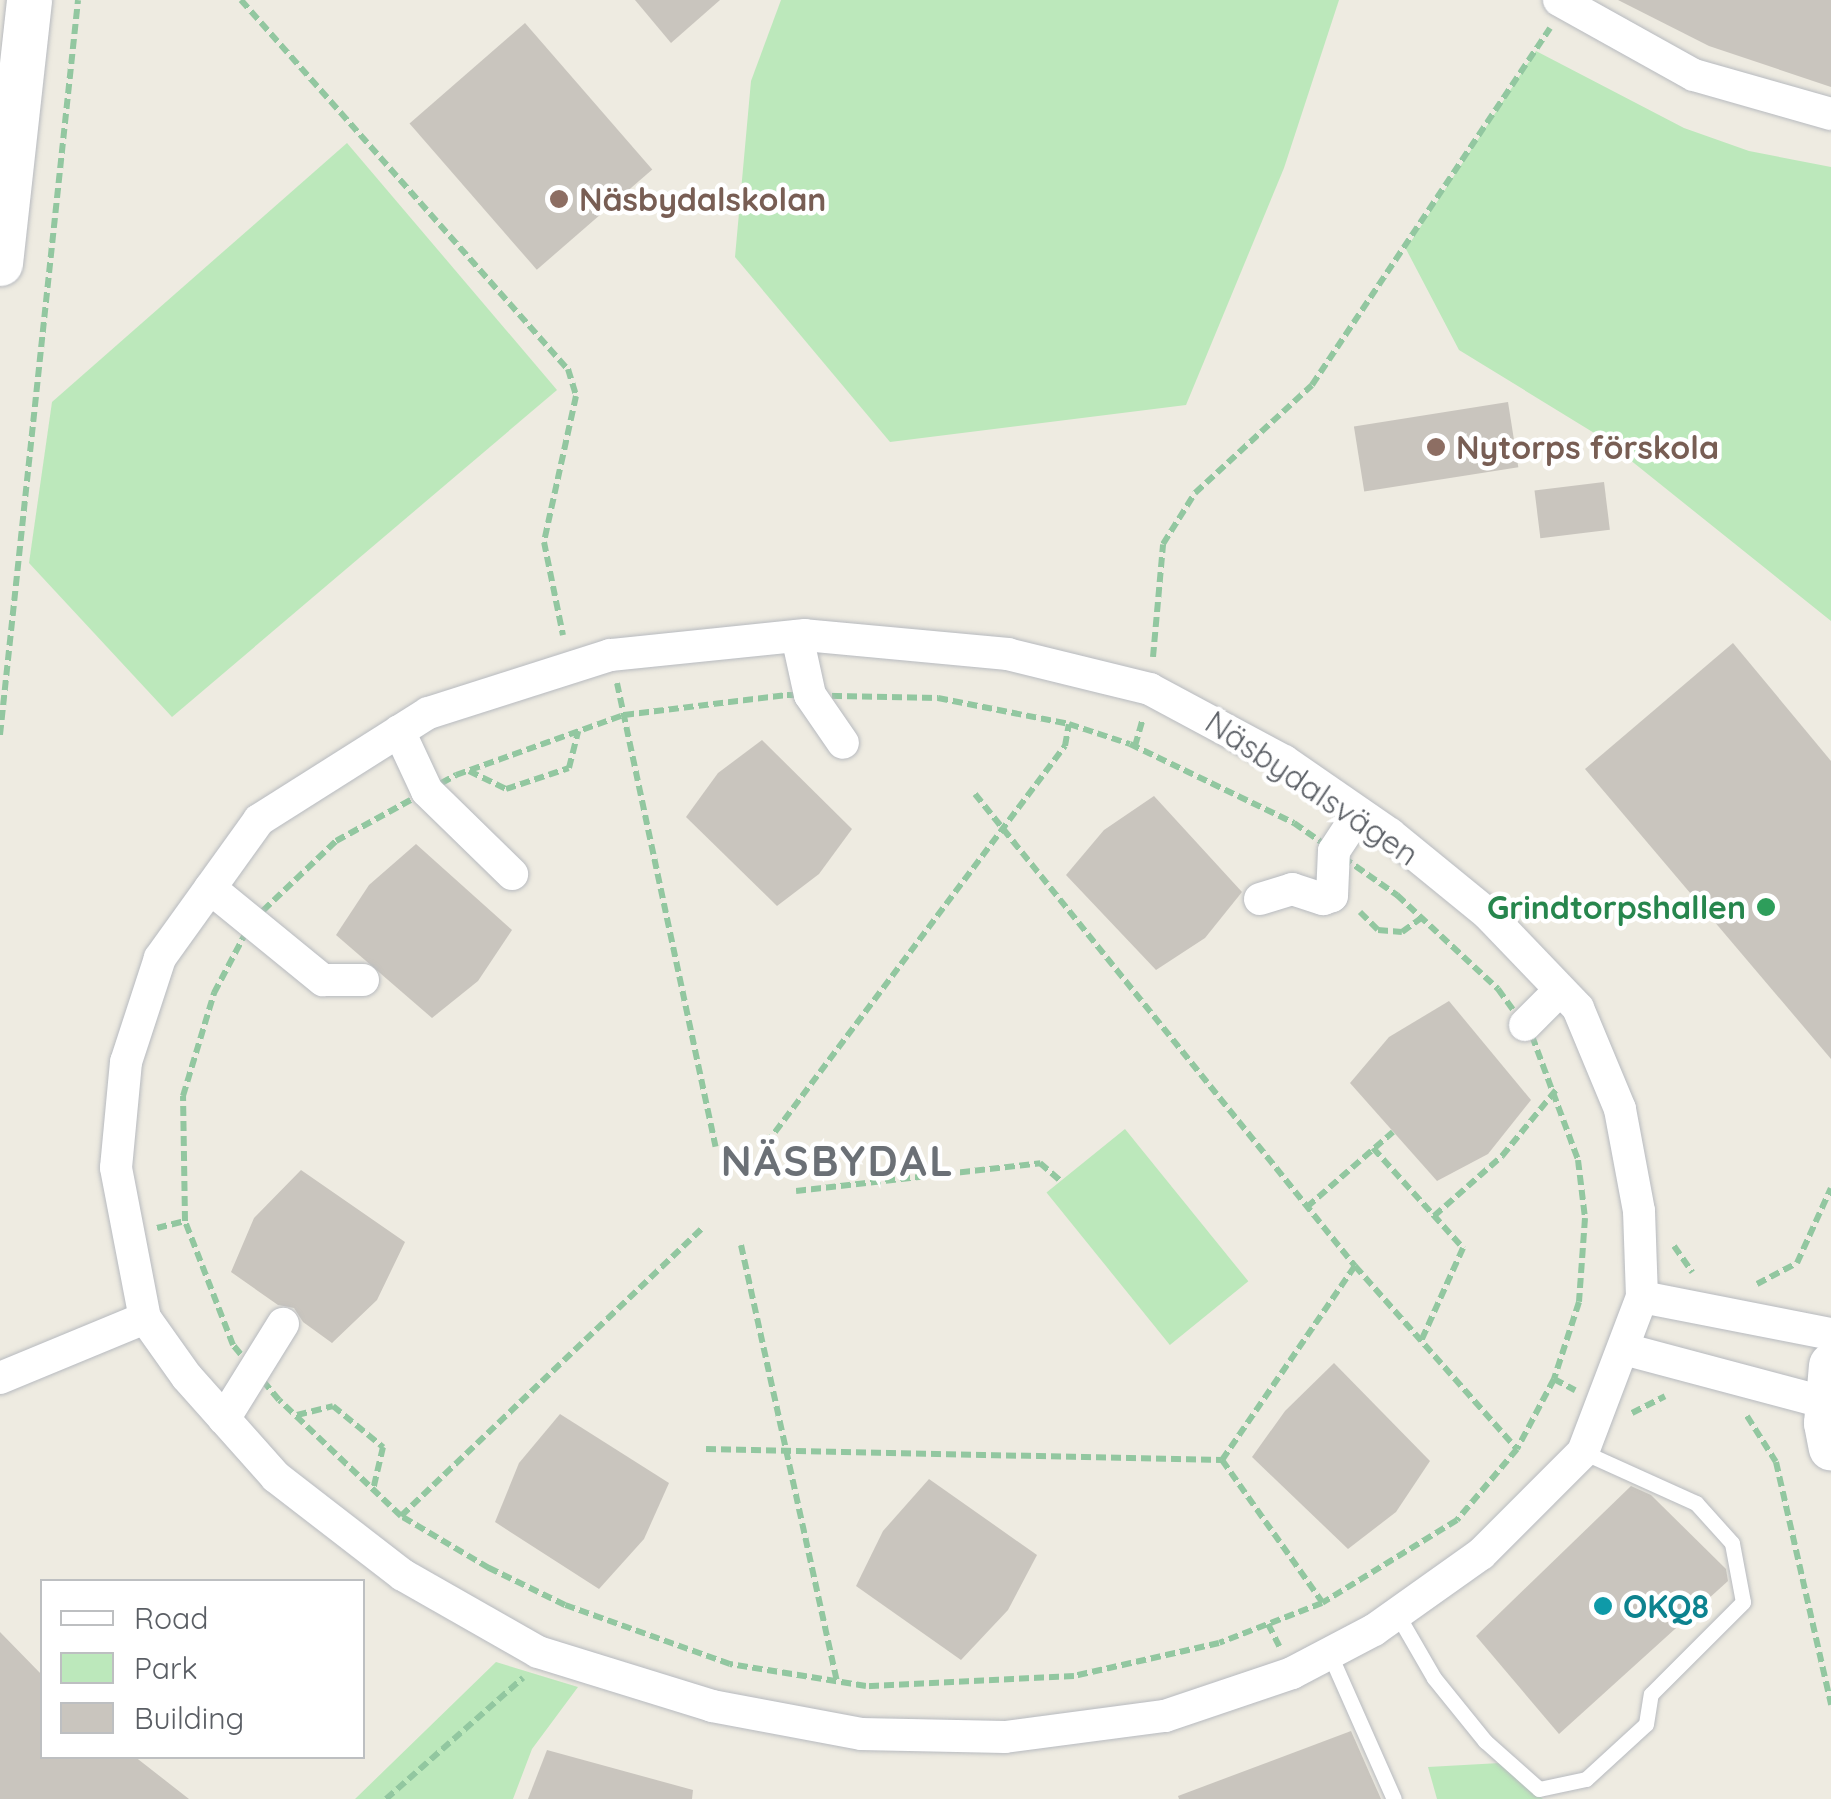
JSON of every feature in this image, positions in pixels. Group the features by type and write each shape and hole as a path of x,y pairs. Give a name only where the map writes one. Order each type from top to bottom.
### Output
{"street":[{"path":"0,263 29,0"},
{"path":"1562,2 1694,75 1831,114"},
{"path":"796,636 810,696 844,742"},
{"name":"Näsbydalsvägen","path":"796,636 1008,654 1150,689 1284,761 1359,812 1488,914 1578,1008 1620,1108 1639,1211 1642,1297 1583,1452 1481,1554 1331,1657 1165,1716 1005,1737 861,1734 712,1706 538,1652 403,1576 276,1477 224,1419 145,1318 116,1168 126,1062 160,958 259,820 428,713 610,655 796,636"},
{"path":"399,732 427,791 512,874"},
{"path":"1260,899 1292,889 1323,900 1336,888 1334,851 1359,812"},
{"path":"210,888 323,980 364,980"},
{"path":"1525,1026 1560,990"},
{"path":"1642,1297 1831,1334"},
{"path":"0,1378 145,1318"},
{"path":"224,1419 257,1373 283,1324"},
{"path":"1624,1349 1829,1384 1831,1448"}],"lane":[{"path":"1397,1614 1434,1678 1485,1741 1526,1777 1540,1789 1586,1779 1646,1724 1650,1694 1743,1602 1732,1543 1696,1503 1583,1452"},
{"path":"1331,1657 1394,1799"}],"path":[{"path":"0,736 78,0"},
{"path":"241,0 568,369 576,396 544,542 564,640 610,655 716,1146"},
{"path":"1135,746 1150,689 1162,544 1195,492 1312,385 1562,2"},
{"path":"766,1144 1065,746 1069,724 938,698 810,696 624,715 468,771 336,841 252,921 214,993 183,1096 186,1221 234,1345 296,1416 400,1516 589,1614 730,1664 866,1686 1074,1676 1219,1644 1322,1602 1456,1520 1517,1449 1554,1379 1579,1302 1585,1218 1578,1160 1557,1090 1502,1156 1434,1216"},
{"path":"468,771 506,789 570,768 578,731"},
{"path":"975,794 1355,1266 1517,1449"},
{"path":"1336,888 1378,930 1402,932 1421,918"},
{"path":"1308,1207 1393,1132"},
{"path":"1374,1148 1463,1248 1422,1341"},
{"path":"796,1191 1040,1163 1061,1182"},
{"path":"1742,1287 1762,1283 1797,1263 1831,1188"},
{"path":"400,1516 703,1226"},
{"path":"1671,1240 1690,1272 1707,1277"},
{"path":"741,1245 837,1682"},
{"path":"1222,1460 1355,1266"},
{"path":"296,1416 333,1406 383,1447 373,1490"},
{"path":"1742,1412 1776,1462 1831,1705"},
{"path":"706,1449 1222,1460"},
{"path":"1222,1460 1322,1602"},
{"path":"386,1799 517,1688 538,1652"}],"green space":[{"path":"781,0 1339,0 1284,168 1186,405 890,442 735,257 751,81"},
{"path":"1536,51 1684,128 1749,151 1831,167 1831,621 1604,439 1459,350 1406,249"},
{"path":"347,143 557,390 172,717 29,563 52,402"},
{"path":"1125,1129 1248,1281 1170,1345 1047,1193"},
{"path":"496,1662 578,1687 532,1749 513,1799 355,1799"},
{"path":"1500,1763 1543,1799 1437,1799 1428,1767"}],"building":[{"path":"635,0 720,0 671,43"},
{"path":"1618,0 1831,0 1831,87 1709,46"},
{"path":"525,23 652,169 537,270 410,123"},
{"name":"Nytorps förskola","path":"1508,402 1518,467 1364,492 1354,426"},
{"path":"1604,482 1610,530 1540,538 1535,491"},
{"name":"Grindtorpshallen","path":"1733,643 1831,761 1831,1059 1585,769"},
{"path":"762,740 852,829 819,874 777,906 686,817 718,773"},
{"path":"1154,796 1242,892 1205,938 1156,970 1066,875 1104,830"},
{"path":"416,844 512,930 478,981 432,1018 336,935 369,885"},
{"path":"1449,1001 1531,1100 1488,1154 1437,1181 1350,1083 1389,1037"},
{"path":"301,1170 405,1242 377,1300 332,1343 303,1322 294,1308 278,1305 231,1272 254,1218"},
{"path":"1334,1363 1430,1461 1396,1512 1348,1549 1252,1457 1285,1411"},
{"path":"560,1414 669,1483 644,1539 599,1589 495,1522 519,1463"},
{"path":"929,1479 1037,1555 1008,1610 961,1660 856,1586 883,1531"},
{"name":"OKQ8","path":"1631,1486 1651,1495 1726,1569 1728,1581 1559,1734 1476,1636"},
{"path":"0,1632 40,1673 40,1759 138,1759 189,1799 0,1799"},
{"path":"1351,1731 1381,1799 1179,1799 1178,1796"},
{"path":"547,1750 693,1790 692,1799 528,1799"}],"place":[{"name":"Näsbydalskolan","path":"559,199"},
{"name":"Nytorps förskola","path":"1436,447"},
{"name":"Grindtorpshallen","path":"1766,907"},
{"name":"OKQ8","path":"1603,1606"}],"district":[{"name":"NÄSBYDAL","path":"838,1161"}]}
